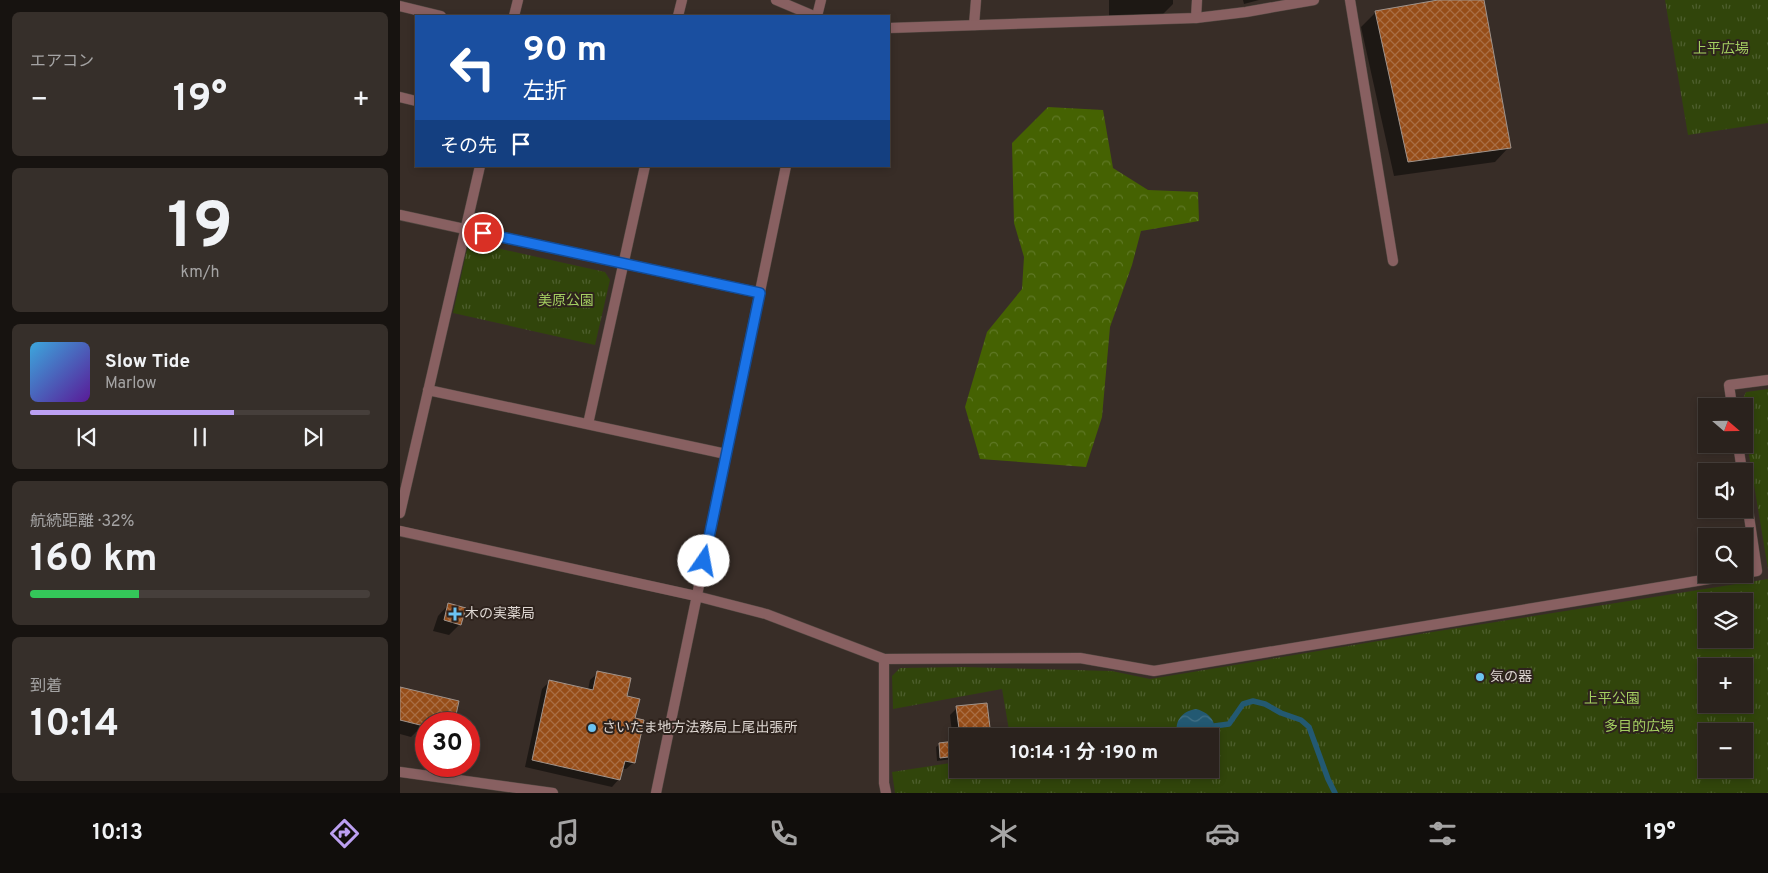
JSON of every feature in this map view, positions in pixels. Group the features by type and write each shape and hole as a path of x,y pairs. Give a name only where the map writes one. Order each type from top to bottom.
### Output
{"street":[{"path":"514,15 518,0"},
{"path":"678,15 682,0"},
{"path":"776,0 813,15"},
{"path":"815,15 821,0"},
{"path":"974,25 976,0"},
{"path":"1196,18 1197,0"},
{"path":"890,28 1196,18 1314,0"},
{"path":"1350,0 1393,261"},
{"path":"400,6 437,15"},
{"path":"400,97 415,101"},
{"path":"400,513 480,167"},
{"path":"588,424 645,167"},
{"path":"656,793 786,167"},
{"path":"400,215 760,293"},
{"path":"1731,398 1729,385 1768,380"},
{"path":"428,390 726,454"},
{"path":"400,531 696,596 766,614 884,659 1080,658 1154,671 1698,581"},
{"path":"1753,544 1757,571 1753,572"},
{"path":"884,659 884,783 886,793"},
{"path":"402,771 553,793"}],"green space":[{"name":"上平広場","path":"1665,0 1768,0 1768,123 1688,135"},
{"path":"1048,107 1103,110 1113,168 1148,190 1198,192 1199,221 1141,231 1132,265 1110,327 1102,417 1086,467 980,459 965,407 987,332 1022,289 1024,257 1014,223 1012,143"},
{"name":"美原公園","path":"474,243 605,272 610,280 595,345 453,313 467,249"},
{"path":"1768,389 1768,569 1753,479 1753,463 1750,463 1749,453 1753,453 1753,398 1743,398 1746,392"},
{"name":"上平公園","path":"1768,579 1768,793 895,793 892,772 949,763 949,778 1219,778 1219,728 1009,728 1002,689 893,709 892,676 900,668 963,667 1112,671 1150,679 1432,632 1743,583 1753,583 1753,581"}],"water":[{"path":"1191,710 1202,711 1210,717 1214,728 1177,728 1180,718"}],"building":[{"path":"1438,0 1484,0 1511,148 1408,162 1375,11"},
{"path":"448,603 466,608 461,625 444,620"},
{"path":"597,671 631,678 627,696 640,699 635,718 644,720 635,763 625,761 620,780 532,760 549,680 593,690"},
{"path":"400,687 459,701 457,712 415,712 415,724 400,720"},
{"path":"987,703 990,728 959,728 956,706"},
{"path":"949,742 949,757 940,758 939,743"}],"waterway":[{"path":"1214,726 1229,724 1243,704 1253,701 1265,704 1281,713 1301,720 1309,727 1335,793"}],"place":[{"name":"木の実薬局","path":"455,614"},
{"name":"気の器","path":"1480,677"},
{"name":"さいたま地方法務局上尾出張所","path":"592,728"}],"route":[{"path":"483,233 760,293 704,561"}],"park label":[{"name":"多目的広場","path":"1639,727"}]}
